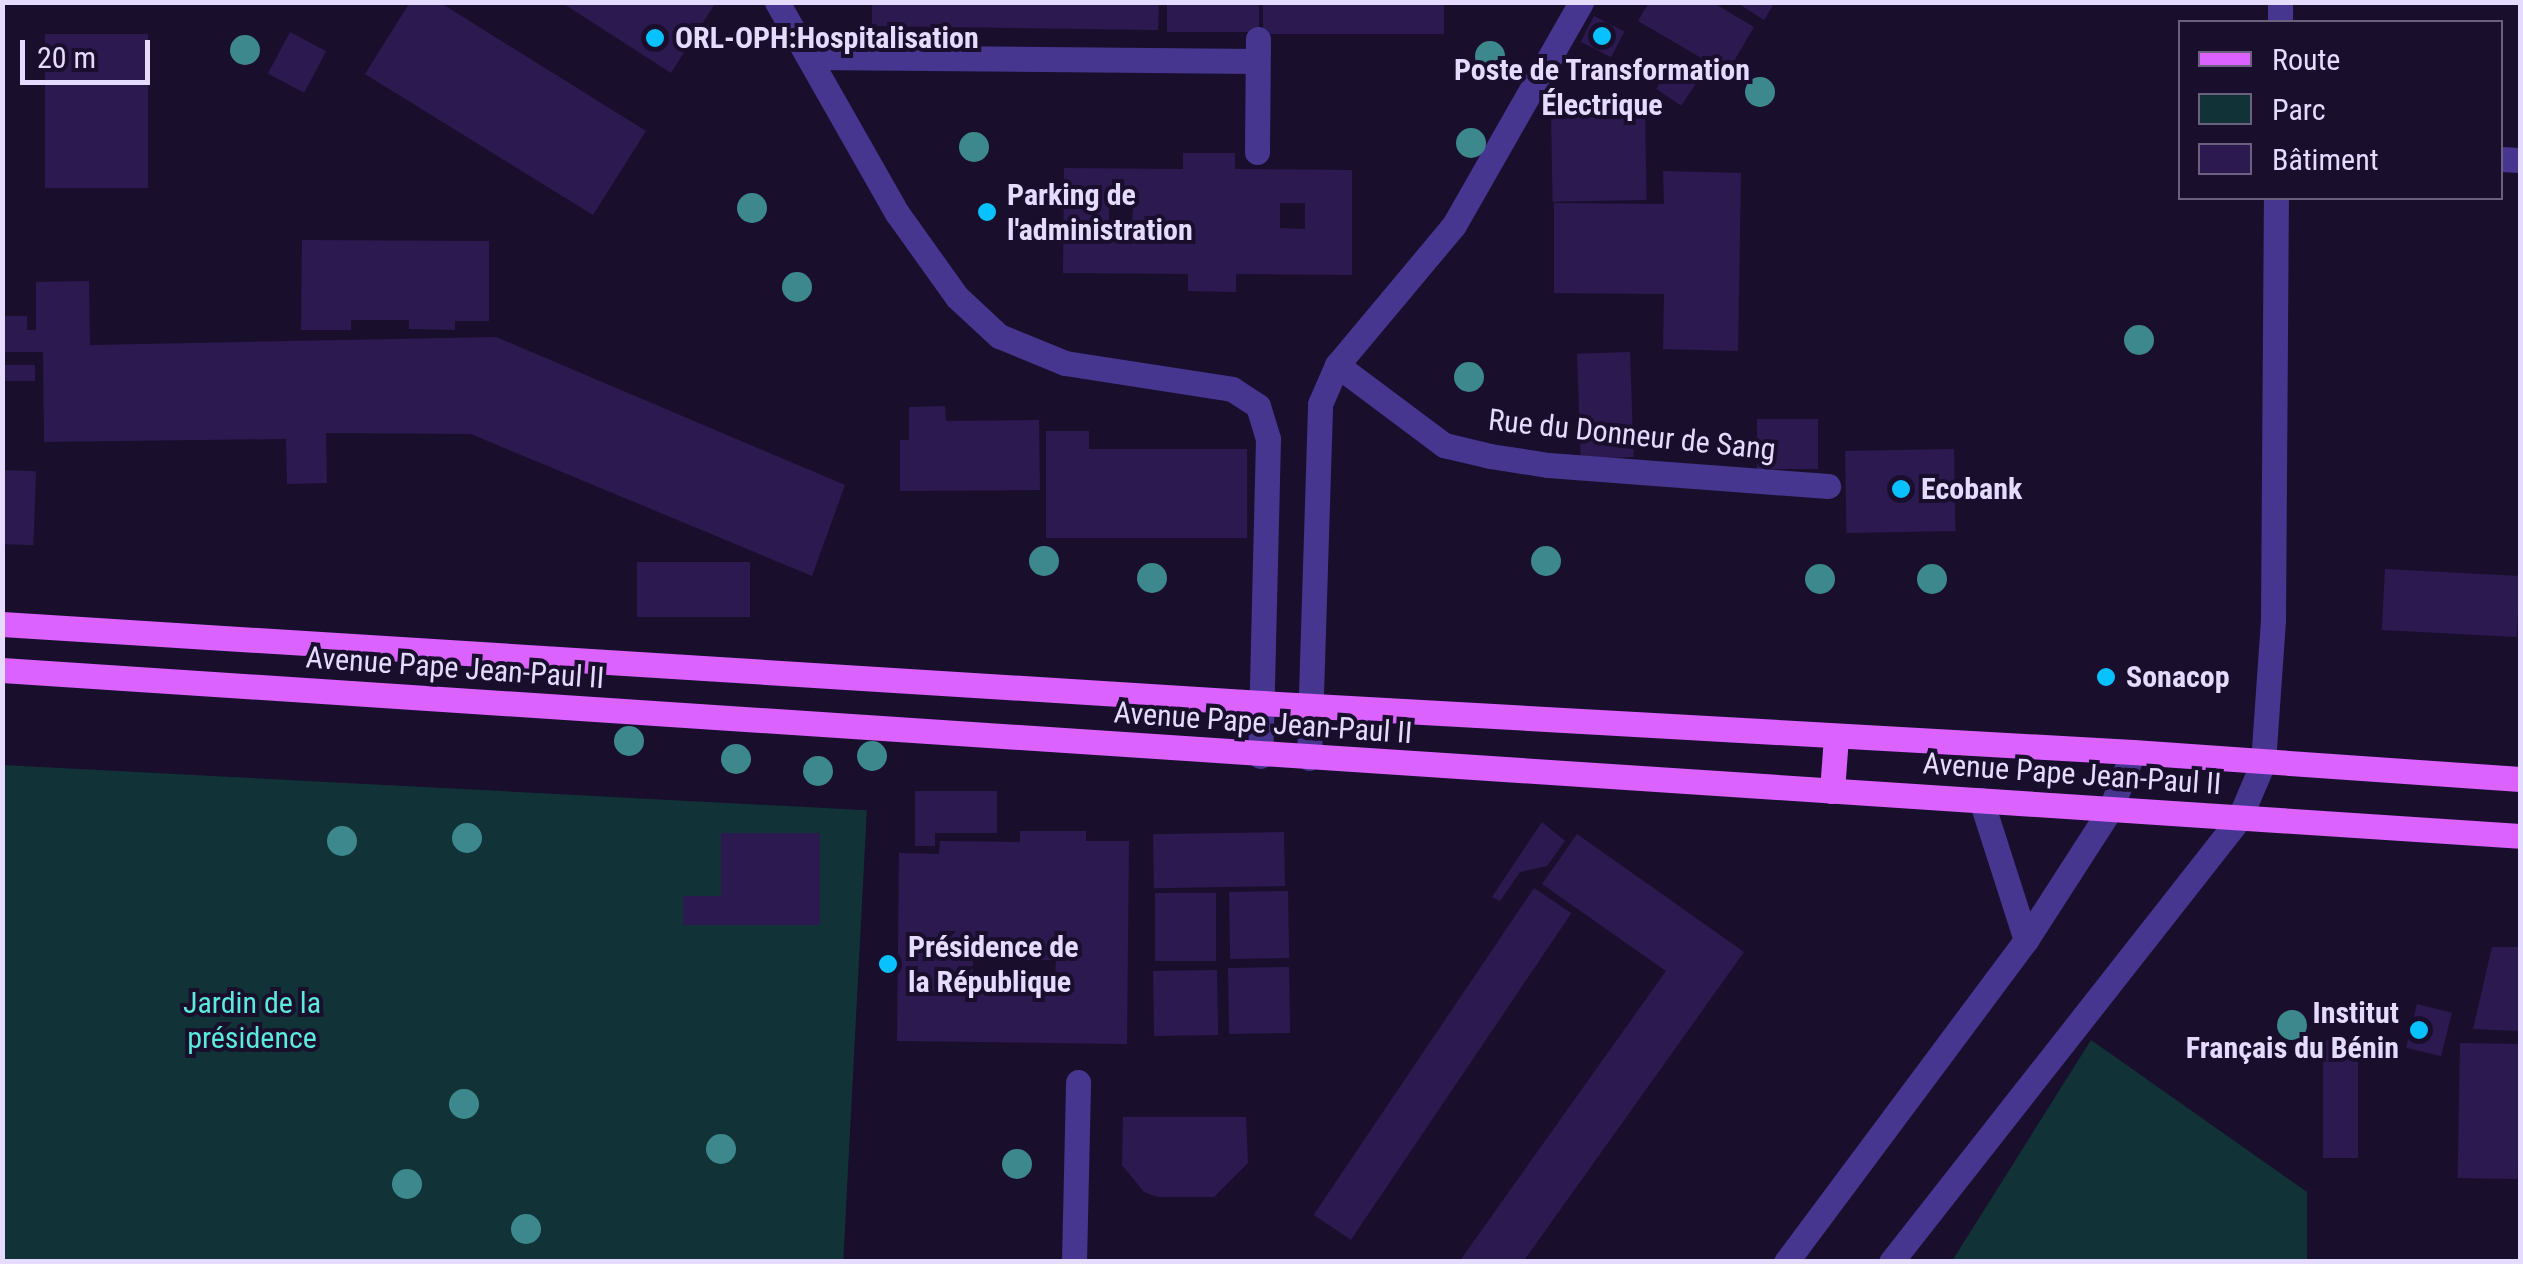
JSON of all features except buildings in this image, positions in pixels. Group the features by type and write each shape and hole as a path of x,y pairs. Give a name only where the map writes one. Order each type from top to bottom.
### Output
{"main road":[{"name":"Avenue Pape Jean-Paul II","path":"2,624 1262,703 2133,752 2520,779"},
{"name":"Avenue Pape Jean-Paul II","path":"2,670 1260,756 2520,836"},
{"path":"1832,791 1836,736"}],"street":[{"path":"777,2 897,213 956,297 999,336 1065,363 1232,389 1258,406 1268,438 1260,756"},
{"path":"1309,758 1320,404 1338,365 1454,226 1580,2"},
{"path":"810,57 1257,50 1257,152"},
{"path":"1890,1262 2239,818 2263,763 2273,619 2276,200"},
{"name":"Rue du Donneur de Sang","path":"1338,365 1444,445 1490,456 1828,486"},
{"path":"1786,1262 2026,940 2111,808 2133,752"},
{"path":"1981,800 2026,940"},
{"path":"1074,1262 1078,1082"}],"green space":[{"name":"Jardin de la présidence","path":"2,765 867,810 843,1262 2,1262"},
{"path":"2091,1040 2307,1192 2307,1261 1952,1261"}],"place":[{"name":"Poste de Transformation Électrique","path":"1602,36"},
{"name":"ORL-OPH:Hospitalisation","path":"655,38"},
{"name":"Parking de l'administration","path":"987,212"},
{"name":"Ecobank","path":"1901,489"},
{"name":"Sonacop","path":"2106,677"},
{"name":"Présidence de la République","path":"888,964"},
{"name":"Institut Français du Bénin","path":"2419,1030"}]}
